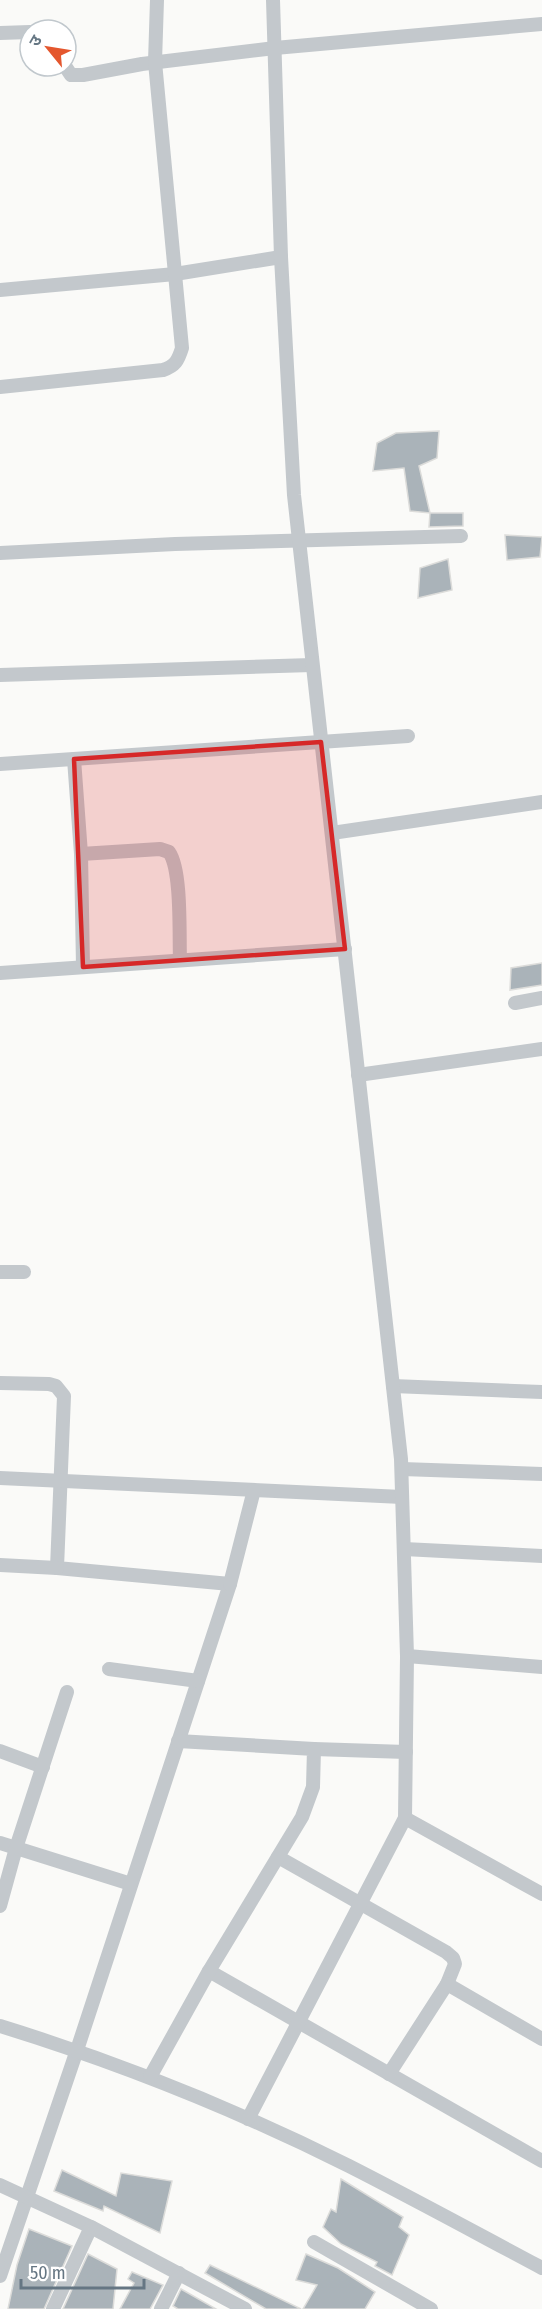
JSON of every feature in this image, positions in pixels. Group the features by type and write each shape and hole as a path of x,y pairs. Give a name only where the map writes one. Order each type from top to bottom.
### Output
{"street":[{"path":"0,387 163,370 174,366 182,348 155,62 157,0"},
{"path":"248,2119 405,1818 406,1752 407,1656 402,1468 294,495 281,257 273,0"},
{"path":"78,75 155,62 275,48 542,24"},
{"path":"0,33 18,32"},
{"path":"0,290 175,274 281,257"},
{"path":"0,553 175,544 461,536"},
{"path":"0,675 312,665"},
{"path":"0,764 408,736"},
{"path":"74,759 81,854 83,967"},
{"path":"332,833 542,802"},
{"path":"81,854 160,849 169,852 174,859 177,884 180,960"},
{"path":"0,973 345,949"},
{"path":"515,1003 542,998"},
{"path":"358,1075 542,1049"},
{"path":"0,1272 24,1272"},
{"path":"0,1383 49,1384 62,1391 57,1568"},
{"path":"393,1386 542,1392"},
{"path":"402,1468 542,1474"},
{"path":"0,1478 402,1497"},
{"path":"0,2276 230,1584 254,1490"},
{"path":"404,1550 542,1556"},
{"path":"0,1565 230,1584"},
{"path":"407,1656 542,1667"},
{"path":"109,1669 198,1681"},
{"path":"0,1906 16,1848 67,1692"},
{"path":"178,1741 406,1752"},
{"path":"150,2077 308,1802 313,1787 314,1749"},
{"path":"0,1751 43,1767"},
{"path":"405,1818 542,1894"},
{"path":"0,1843 131,1884"},
{"path":"278,1857 453,1958 455,1968 447,1984 388,2074"},
{"path":"209,1971 542,2161"},
{"path":"447,1984 542,2039"},
{"path":"0,2026 77,2050 150,2077 248,2119 349,2166 542,2268"},
{"path":"0,2185 91,2227 245,2309"},
{"path":"53,2309 91,2227"},
{"path":"314,2242 431,2309"},
{"path":"161,2309 178,2273"}],"highlighted area":[{"path":"321,742 345,949 83,967 74,759"}],"building":[{"path":"439,431 437,458 419,466 430,513 410,511 404,468 373,471 377,443 396,433"},
{"path":"430,513 463,513 463,526 429,527"},
{"path":"505,535 542,537 540,557 507,560"},
{"path":"448,559 452,590 418,598 420,568"},
{"path":"542,963 542,985 510,990 511,968"},
{"path":"62,2170 116,2196 121,2173 172,2181 160,2233 104,2206 103,2211 54,2191"},
{"path":"341,2179 403,2217 399,2227 409,2235 392,2275 375,2266 377,2262 341,2244 323,2227 331,2209 336,2212"},
{"path":"29,2229 72,2246 44,2309 8,2309 17,2265"},
{"path":"88,2254 117,2269 113,2309 63,2309"},
{"path":"306,2254 338,2268 375,2292 365,2309 303,2309 317,2285 296,2280"},
{"path":"210,2265 301,2309 266,2309 205,2273"},
{"path":"132,2272 163,2285 150,2309 120,2309 134,2283 128,2279"},
{"path":"181,2289 216,2309 178,2309 173,2306"}]}
